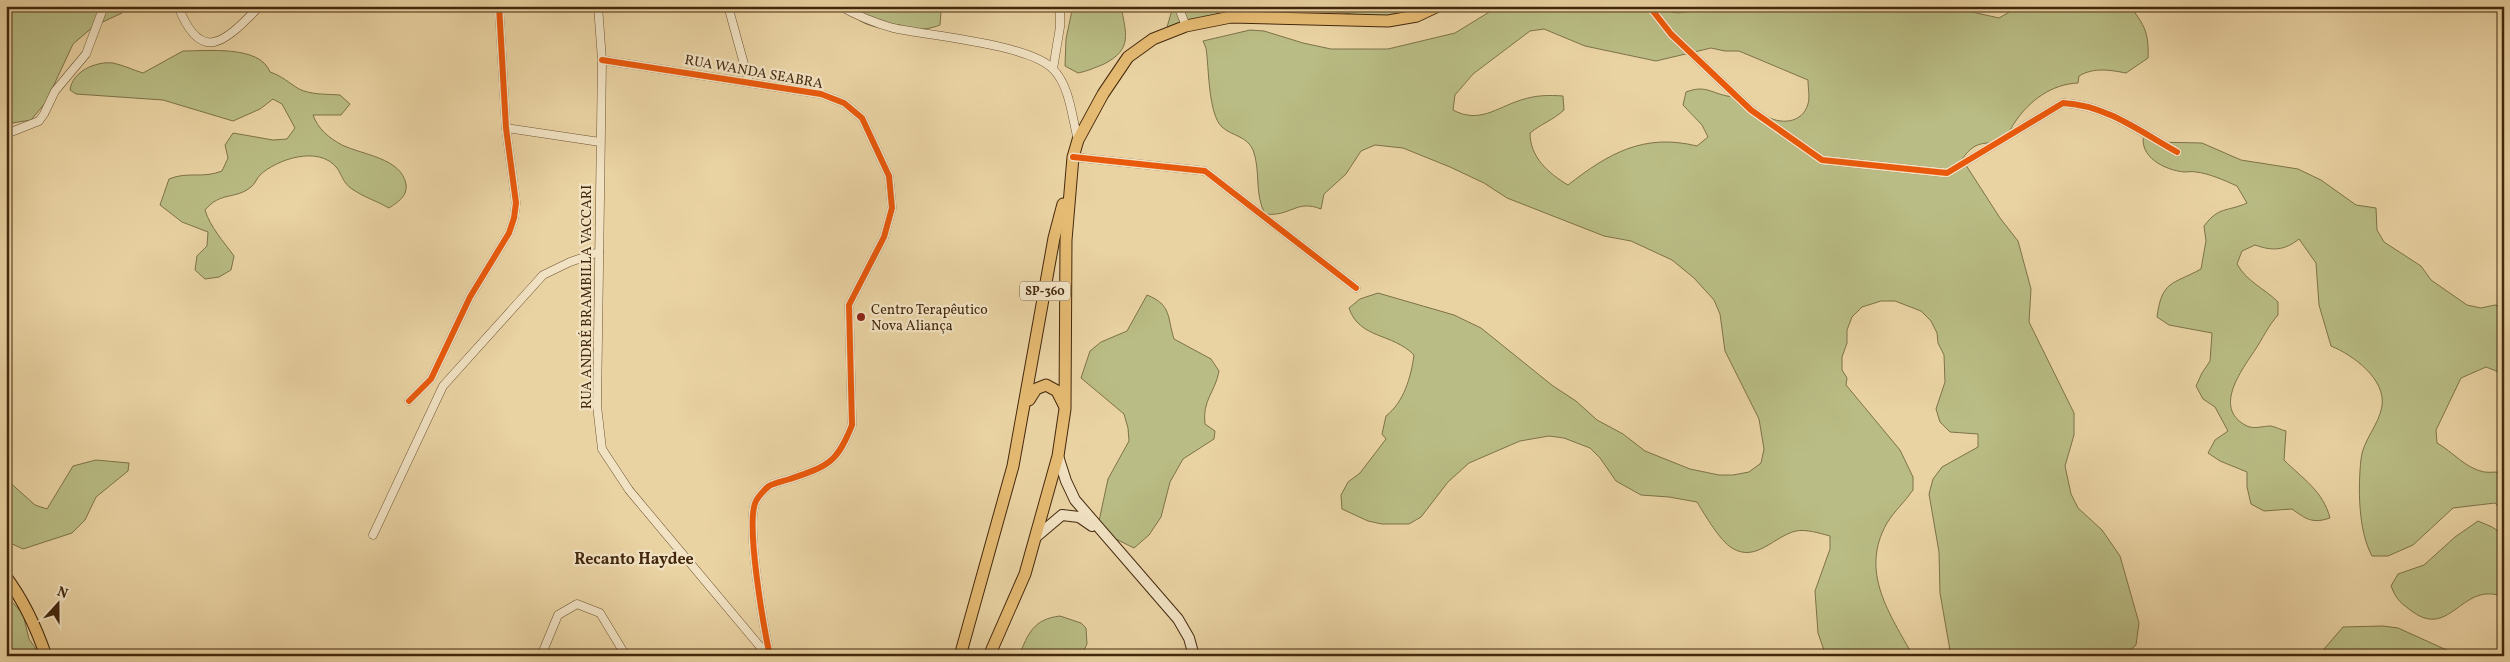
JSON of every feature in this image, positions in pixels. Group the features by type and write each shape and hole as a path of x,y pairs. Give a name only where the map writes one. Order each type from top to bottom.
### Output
{"main road":[{"name":"SP-360","path":"989,656 1025,574 1058,456 1065,409 1066,240 1073,158 1078,140 1103,94 1128,57 1153,39 1186,26 1231,17 1388,21 1417,16 1438,6"},
{"name":"SP-360","path":"960,656 1014,466 1054,238 1070,178"},
{"path":"1026,405 1036,389 1046,385 1057,391 1065,409"},
{"path":"1058,456 1066,482 1075,500 1178,619 1189,638 1194,656"},
{"path":"1036,538 1062,516 1079,517 1101,532"},
{"path":"6,577 19,595 37,630 46,656"}],"street":[{"path":"6,134 39,121 56,91 86,54 104,6"},
{"path":"178,6 184,21 198,40 214,43 229,36 260,6"},
{"path":"409,401 431,379 470,298 509,233 514,218 516,203 506,128 499,6"},
{"name":"RUA ANDRÉ BRAMBILLA VACCARI","path":"598,6 602,60 597,406 602,449 629,490 769,656"},
{"path":"728,6 749,82"},
{"path":"840,6 891,27 1009,50 1039,59 1053,69 1063,83 1078,140"},
{"path":"1053,69 1060,27 1060,6"},
{"path":"1178,6 1186,26"},
{"path":"1649,6 1671,34 1752,110 1822,160 1947,173 2063,104 2077,104 2110,114 2177,152"},
{"name":"RUA WANDA SEABRA","path":"602,60 821,94 844,103 862,118 889,176 892,208 884,237 849,305 852,425 845,443 836,458 817,470 769,486 756,501 754,521 759,601 769,656"},
{"path":"506,128 600,142"},
{"path":"1073,158 1205,171 1356,288"},
{"path":"373,535 443,386 543,275 570,262 599,252"},
{"path":"541,656 558,616 577,604 600,613 626,656"}],"green space":[{"path":"7,6 128,6 122,13 94,26 73,44 46,102 31,120 6,124"},
{"path":"845,6 937,6 941,12 940,25 932,28 911,30 876,27 859,20"},
{"path":"1073,6 1121,6 1125,25 1125,40 1120,53 1104,64 1078,73 1065,66 1066,39"},
{"path":"1170,6 1231,6 1220,11 1209,21 1165,34 1172,10"},
{"path":"1241,6 1426,6 1398,15 1370,16 1313,9"},
{"path":"1499,6 1656,6 1667,11 1683,13 1698,6 1945,6 1999,18 2020,6 2130,6 2145,30 2148,42 2148,58 2126,73 2108,70 2090,71 2079,76 2078,83 2059,86 2051,90 2035,100 2021,114 2004,139 1995,143 1975,146 1962,159 2000,218 2018,241 2031,289 2029,322 2074,413 2074,435 2065,466 2071,494 2078,508 2102,530 2120,556 2139,623 2136,645 2123,656 1951,656 1940,593 1939,552 1929,494 1933,479 1942,467 1978,447 1978,434 1950,432 1940,422 1936,409 1945,382 1944,355 1938,343 1937,333 1931,321 1921,311 1895,301 1881,301 1862,307 1852,317 1847,330 1847,343 1842,357 1842,370 1847,378 1846,385 1900,450 1913,477 1913,490 1887,523 1879,541 1876,559 1877,576 1887,608 1913,656 1826,656 1818,633 1815,591 1830,549 1830,536 1808,531 1796,531 1757,551 1741,552 1727,545 1697,502 1641,495 1616,481 1600,458 1590,448 1564,438 1549,436 1520,441 1469,463 1448,482 1421,517 1409,524 1382,524 1368,521 1342,509 1341,495 1348,482 1360,473 1386,439 1382,434 1386,416 1398,404 1409,380 1413,363 1414,355 1406,348 1368,331 1354,318 1349,308 1360,299 1378,293 1454,315 1481,328 1553,386 1576,401 1597,420 1623,434 1645,451 1690,469 1719,475 1749,472 1761,463 1764,449 1759,419 1725,351 1720,314 1714,300 1694,278 1672,260 1631,241 1604,236 1507,198 1484,183 1403,148 1375,145 1361,151 1346,174 1324,194 1321,209 1305,206 1281,213 1265,214 1258,190 1257,166 1253,150 1247,142 1226,130 1217,121 1210,90 1206,48 1203,41 1250,30 1264,31 1331,49 1388,49 1455,33","holes":["1544,29 1585,46 1656,61 1711,48 1739,51 1808,80 1808,104 1801,116 1790,121 1783,121 1764,115 1740,98 1703,89 1686,92 1683,105 1702,125 1708,137 1697,146 1660,142 1644,144 1613,155 1568,185 1547,170 1542,164 1533,150 1530,133 1564,110 1563,96 1527,98 1479,115 1462,114 1453,110 1455,95 1473,74 1530,31"]},
{"path":"183,51 232,51 244,53 256,57 264,63 270,72 299,89 314,93 340,95 350,104 341,115 313,115 318,125 328,136 342,145 380,158 397,168 403,175 406,184 404,195 389,208 349,187 337,168 329,161 320,157 298,157 277,164 267,169 245,191 217,200 205,210 214,228 234,256 231,270 219,277 205,279 195,270 197,256 207,246 208,232 182,222 160,205 169,179 182,175 208,174 222,171 228,158 225,145 233,133 273,140 287,139 295,128 282,104 273,99 260,109 233,121 163,100 76,94 70,90 75,78 92,66 113,63 143,73"},
{"path":"2144,134 2154,142 2202,143 2241,160 2298,169 2321,180 2356,205 2376,208 2377,230 2384,242 2421,266 2431,280 2467,305 2481,308 2495,305 2504,307 2504,374 2486,367 2461,378 2436,430 2437,443 2471,467 2484,472 2504,473 2504,512 2495,503 2453,508 2413,545 2388,556 2372,556 2367,546 2360,509 2360,470 2362,452 2378,420 2382,406 2382,396 2379,386 2366,369 2349,355 2331,346 2319,305 2316,263 2299,239 2283,248 2272,249 2255,245 2242,251 2237,264 2246,276 2278,302 2278,315 2243,368 2233,388 2231,408 2236,417 2245,425 2254,428 2271,426 2286,431 2284,460 2323,500 2330,518 2318,521 2310,520 2292,509 2264,511 2251,504 2247,487 2247,472 2220,461 2208,453 2215,440 2228,431 2215,407 2203,399 2196,386 2210,361 2212,333 2169,325 2157,317 2165,290 2176,281 2201,269 2206,241 2204,226 2219,212 2247,203 2237,186 2206,174 2177,171 2155,161 2145,149 2143,142"},
{"path":"1147,295 1161,303 1165,308 1174,339 1211,359 1219,371 1205,409 1205,424 1215,431 1214,439 1183,459 1170,482 1161,517 1149,535 1134,548 1106,534 1099,521 1108,479 1129,441 1124,414 1081,378 1090,351 1101,342 1127,331"},
{"path":"96,460 129,463 128,471 96,497 85,520 72,533 23,549 6,541 6,479 35,505 47,509 73,466"},
{"path":"2478,521 2504,535 2504,597 2490,594 2477,596 2447,615 2437,619 2426,618 2402,604 2391,586 2398,574 2424,565 2455,537"},
{"path":"6,595 23,614 29,639 36,649 37,656 6,656"},
{"path":"1060,616 1081,623 1086,628 1087,644 1081,656 1019,656 1033,628 1044,620"},
{"path":"2383,626 2398,628 2460,656 2318,656 2343,627"}],"cycle path":[{"path":"409,401 431,379 470,297 509,233 514,218 516,203 506,128 499,6"},
{"path":"1649,6 1671,34 1751,110 1822,160 1947,173 2063,103 2079,105 2108,114 2177,152"},
{"path":"602,60 821,94 844,103 862,118 889,176 892,208 884,237 849,305 852,425 847,438 836,455 822,466 769,486 756,501 753,513 754,552 760,601 770,656"},
{"path":"1073,157 1205,171 1356,288"}],"place":[{"name":"Centro Terapêutico Nova Aliança","path":"861,317"}],"district":[{"name":"Recanto Haydee","path":"634,558"}]}
